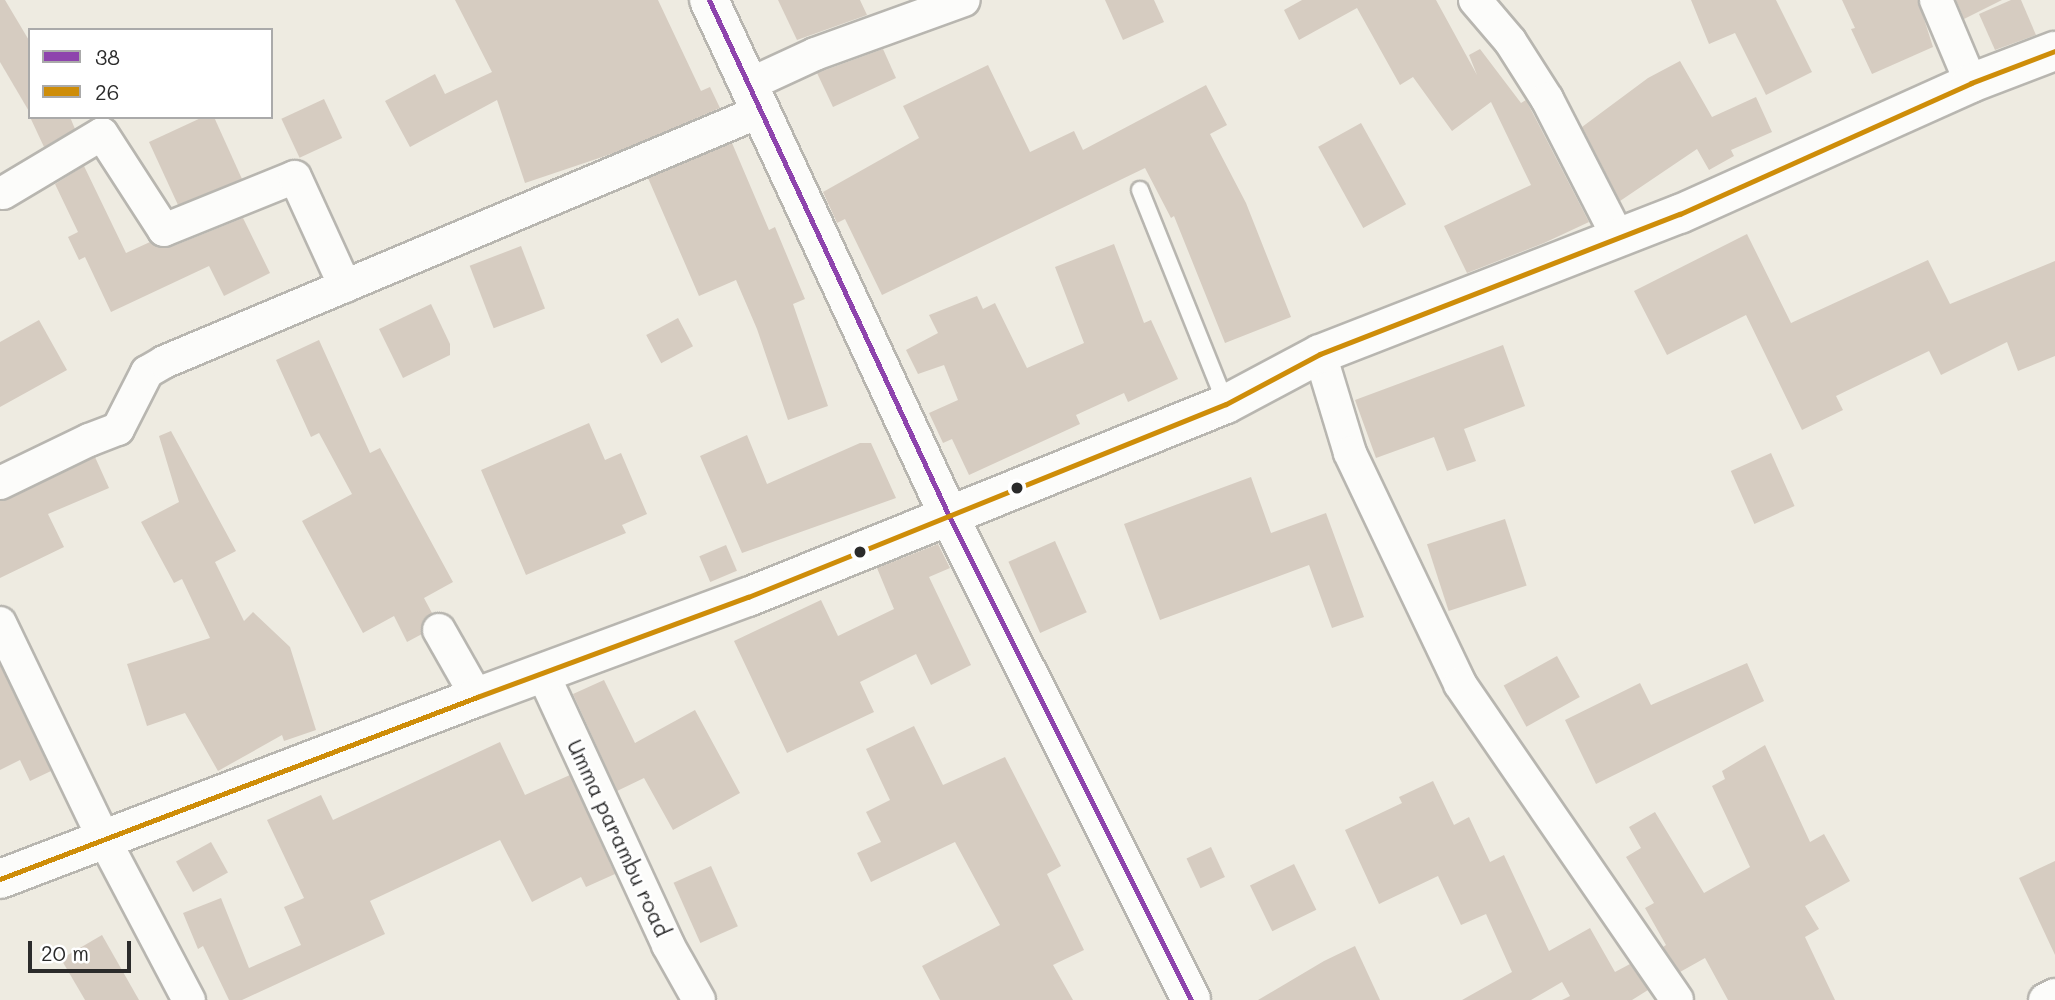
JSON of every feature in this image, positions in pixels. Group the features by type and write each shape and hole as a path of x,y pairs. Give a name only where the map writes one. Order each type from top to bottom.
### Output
{"main road":[{"path":"709,0 949,516 1192,1000"},
{"path":"0,880 477,697 748,597 949,516 1226,404 1320,354 1619,239 1971,83 2055,51"}],"street":[{"path":"0,483 118,429 147,372 164,362 345,286 755,98 815,54 964,0"},
{"path":"1475,0 1510,41 1547,99 1619,239"},
{"path":"1936,0 1971,83"},
{"path":"2,193 102,134 164,230 295,177 345,286"},
{"path":"1320,354 1350,453 1460,684 1677,1000"},
{"path":"0,623 105,841 189,1000"},
{"path":"439,630 477,697"},
{"name":"Umma parambu road","path":"543,674 667,945 699,1000"},
{"path":"2046,1000 2055,995"}],"lane":[{"path":"1140,190 1226,404"}],"building":[{"path":"0,0 5,0 28,39 28,110 0,62"},
{"path":"455,0 658,0 701,91 710,87 720,108 620,151 525,183 497,100 410,147 385,101 435,74 445,94 492,72"},
{"path":"778,0 860,0 867,15 797,40"},
{"path":"1105,0 1154,0 1164,22 1123,40"},
{"path":"1302,0 1436,0 1477,75 1469,55 1480,49 1521,103 1526,100 1589,222 1467,273 1444,226 1531,185 1491,102 1452,131 1413,77 1400,85 1357,8 1299,40 1284,10"},
{"path":"1691,0 1776,0 1812,72 1766,95 1735,33 1709,44"},
{"path":"1842,0 1918,0 1933,47 1872,74 1851,29 1855,28"},
{"path":"1956,0 2002,0 1964,19"},
{"path":"2011,0 2021,0 2036,35 1995,50 1979,14"},
{"path":"883,49 896,78 833,107 817,73"},
{"path":"1680,61 1712,117 1756,97 1772,132 1731,150 1734,156 1709,170 1697,149 1620,201 1582,127 1648,78"},
{"path":"988,65 1030,152 1074,131 1083,150 1206,85 1227,125 1210,134 1246,203 1291,317 1225,343 1174,216 1171,218 1145,168 882,295 845,219 837,223 823,192 919,138 903,106"},
{"path":"324,99 342,138 300,158 281,119"},
{"path":"31,119 71,119 75,129 44,147"},
{"path":"199,119 215,119 242,179 178,205 149,142"},
{"path":"1361,123 1406,204 1363,228 1318,147"},
{"path":"732,143 769,230 775,227 805,299 793,304 828,406 788,420 757,329 736,280 699,296 648,178"},
{"path":"84,166 126,253 150,242 162,248 171,247 243,218 270,273 224,296 209,266 111,312 85,257 79,260 68,237 78,232 55,184"},
{"path":"1747,234 1791,323 1928,260 1950,304 2055,261 2055,356 2018,371 2007,342 1941,375 1929,351 1836,396 1843,410 1802,430 1746,315 1667,355 1634,291"},
{"path":"1114,244 1144,323 1151,320 1178,379 1128,402 1124,393 1076,415 1080,424 969,475 952,439 943,443 929,413 958,400 944,365 918,374 906,350 938,333 929,315 977,296 983,309 995,303 1027,368 1084,343 1055,267"},
{"path":"521,246 545,309 494,328 470,266"},
{"path":"431,304 450,344 450,355 403,378 379,329"},
{"path":"678,318 693,346 661,363 646,335"},
{"path":"39,320 67,370 0,407 0,342"},
{"path":"319,340 370,453 380,448 453,582 424,598 432,613 423,621 422,634 407,642 394,616 363,633 302,521 352,494 319,433 311,437 276,360"},
{"path":"1503,345 1525,406 1464,429 1476,461 1447,471 1434,437 1376,458 1355,400"},
{"path":"589,423 605,460 621,453 647,514 622,525 626,533 526,575 481,470"},
{"path":"171,431 236,551 215,562 244,621 253,612 290,647 316,730 284,741 282,735 218,771 185,713 147,726 127,664 210,638 182,579 174,583 141,522 179,502 159,436"},
{"path":"747,435 767,484 860,443 871,443 896,498 742,553 700,456"},
{"path":"1771,453 1795,506 1754,524 1731,471"},
{"path":"95,457 109,488 48,514 64,547 0,578 0,501"},
{"path":"1251,477 1271,533 1326,513 1364,617 1332,628 1309,565 1160,620 1124,524"},
{"path":"1505,519 1527,586 1449,611 1427,544"},
{"path":"1055,541 1087,612 1040,633 1008,562"},
{"path":"938,544 950,568 929,577 971,665 931,685 916,654 860,682 874,712 787,753 734,641 821,600 838,636 894,609 877,568"},
{"path":"726,545 737,571 710,582 699,556"},
{"path":"1557,656 1580,697 1526,727 1504,686"},
{"path":"1747,663 1764,701 1596,784 1565,720 1640,683 1651,705"},
{"path":"0,665 51,771 30,781 20,760 0,770"},
{"path":"604,680 635,743 695,710 740,793 673,830 644,778 617,791 573,694"},
{"path":"914,726 943,785 1005,757 1061,866 1047,874 1084,950 1053,965 1073,1000 940,1000 922,966 1000,925 955,842 871,882 857,853 881,842 866,812 890,800 866,749"},
{"path":"500,742 525,795 570,775 615,874 586,887 581,877 532,902 500,840 370,901 385,934 242,1000 229,1000 203,946 198,949 183,913 221,898 249,968 301,945 284,907 304,898 267,820 321,795 333,820"},
{"path":"1765,745 1810,842 1824,834 1850,881 1805,906 1819,929 1805,937 1835,1000 1728,1000 1705,958 1680,972 1663,947 1666,945 1645,908 1654,903 1626,857 1641,848 1629,827 1655,812 1704,893 1750,867 1712,786 1725,779 1722,771"},
{"path":"1433,781 1454,825 1469,817 1490,862 1504,855 1549,951 1590,928 1615,972 1630,964 1648,990 1632,1000 1562,1000 1570,996 1562,982 1531,1000 1462,1000 1512,972 1486,914 1461,925 1438,876 1379,904 1345,830 1402,803 1399,797"},
{"path":"211,842 228,873 193,892 176,861"},
{"path":"1211,847 1225,877 1200,888 1187,858"},
{"path":"2055,861 2055,955 2019,878"},
{"path":"1294,864 1316,910 1272,931 1250,885"},
{"path":"711,866 738,926 700,943 674,883"},
{"path":"102,935 139,1000 85,1000 61,959"},
{"path":"1355,946 1380,1000 1258,1000 1324,961"}],"transit line":[{"name":"38","path":"709,0 949,516 1191,1000"},
{"name":"26","path":"0,879 748,597 1226,404 1320,354 1680,214 1971,83 2055,51"}]}
